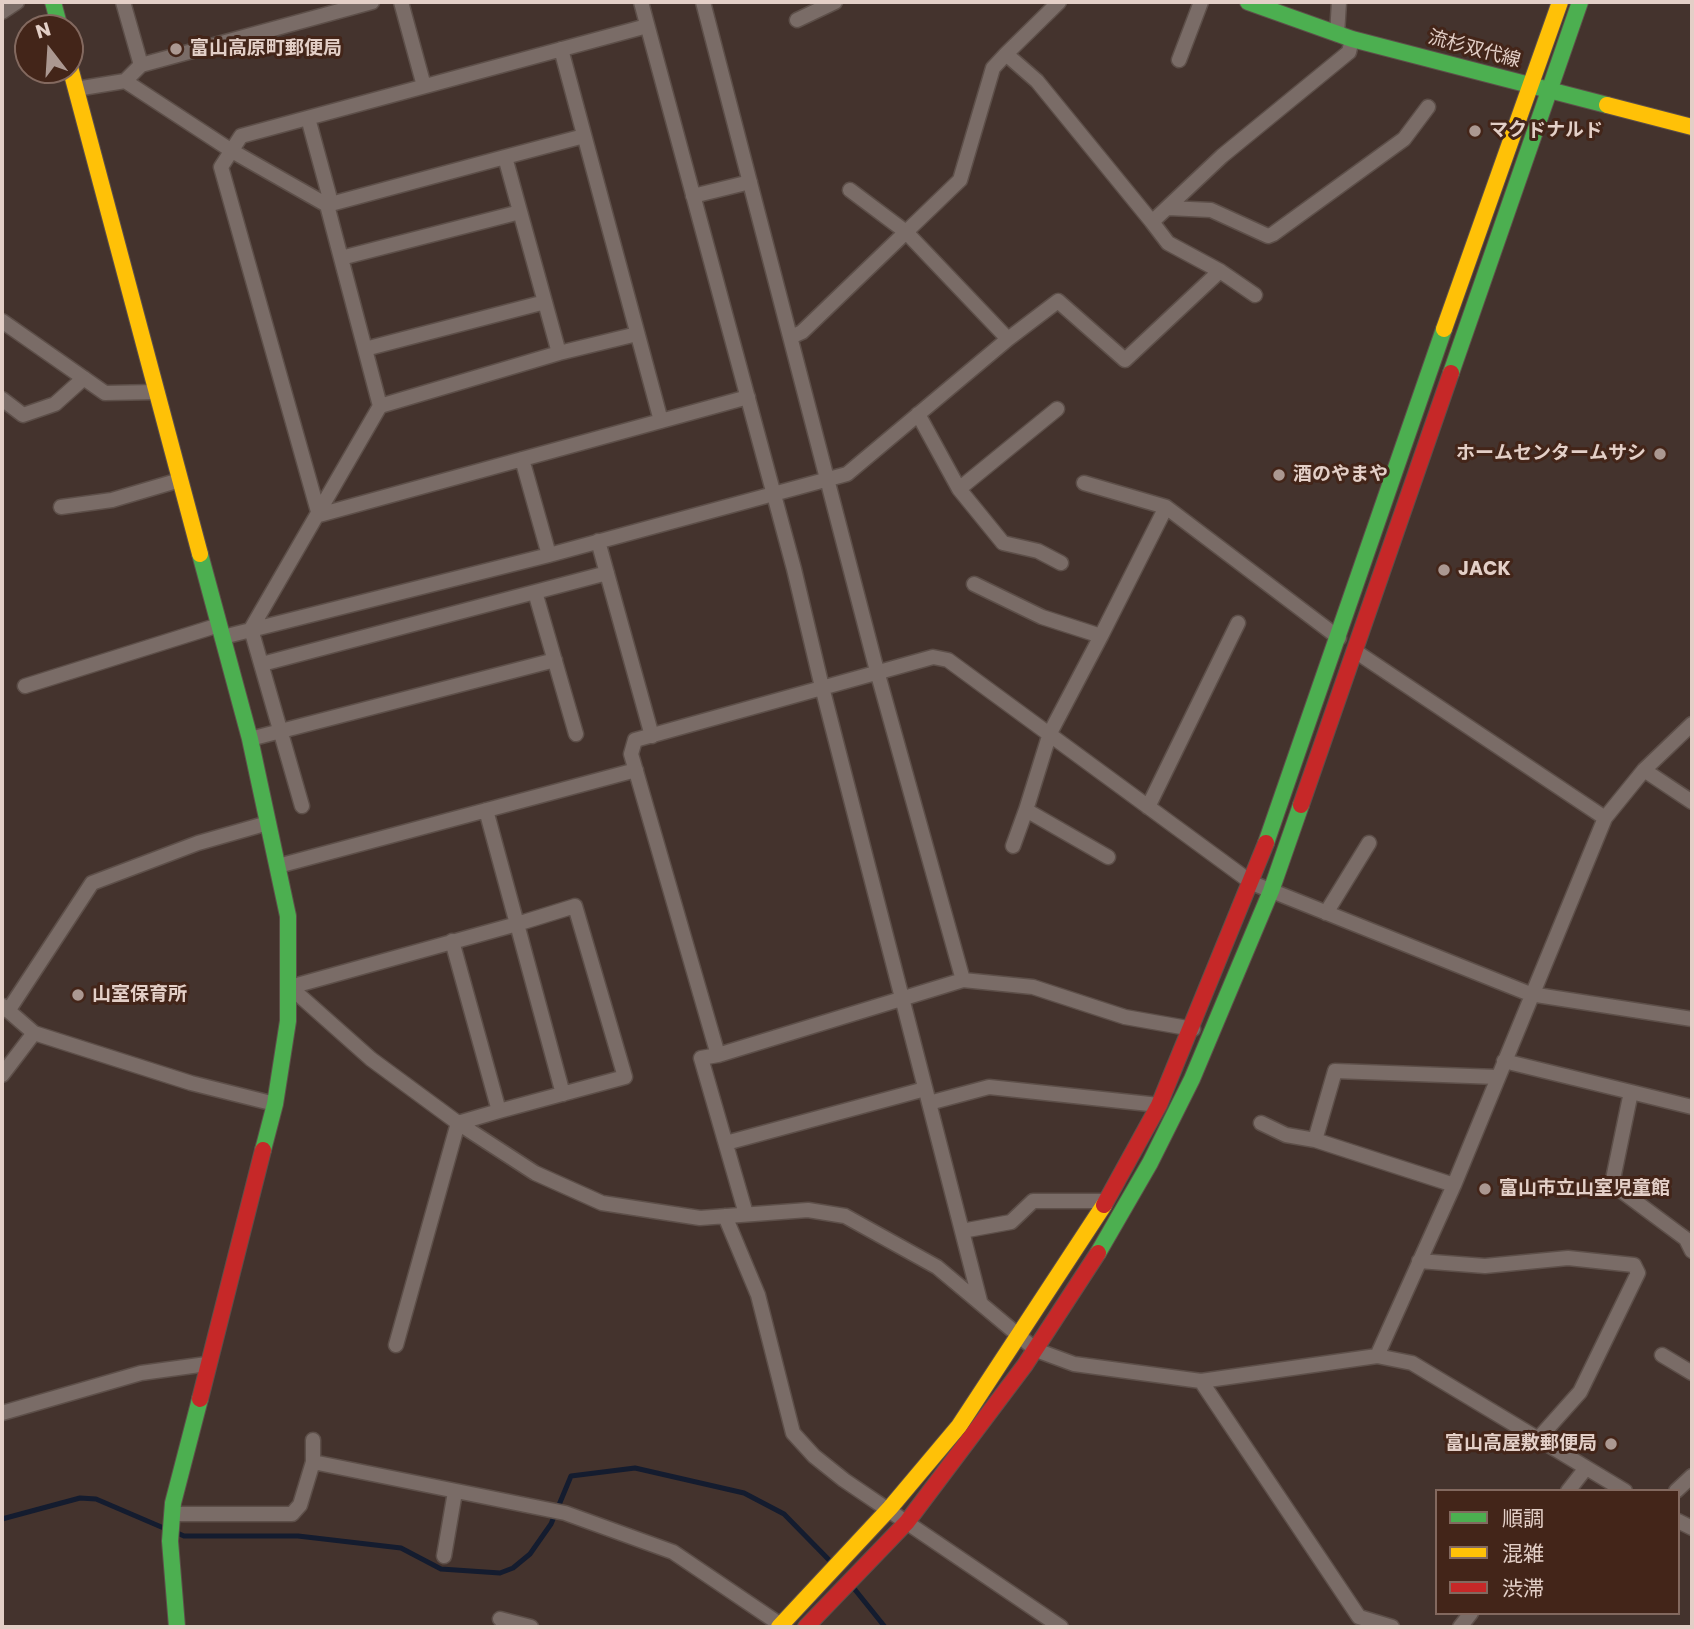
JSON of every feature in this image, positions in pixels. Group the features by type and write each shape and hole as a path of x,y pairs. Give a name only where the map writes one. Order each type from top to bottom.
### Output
{"street":[{"path":"2,12 17,2"},
{"path":"123,2 141,65"},
{"path":"76,89 125,81 141,65 372,2"},
{"path":"401,2 424,86"},
{"path":"641,2 774,494 980,1301"},
{"path":"703,2 877,671 963,981"},
{"path":"797,20 835,2"},
{"path":"791,337 802,332 960,180 993,68 1059,2"},
{"path":"1179,60 1201,2"},
{"name":"流杉双代線","path":"1248,2 1344,37 1692,127"},
{"path":"1152,222 1222,156 1349,52 1339,2"},
{"path":"313,1462 565,1513 673,1552 780,1626 890,1508 958,1426 1020,1338 1106,1201 1159,1105 1252,883 1339,638 1393,472 1560,2"},
{"path":"806,1627 907,1521 980,1429 1036,1350 1102,1247 1150,1163 1192,1079 1271,891 1580,2"},
{"path":"319,515 221,167 241,136 648,26"},
{"path":"561,49 661,421"},
{"path":"1006,54 1037,81 1168,243 1220,271 1255,295"},
{"path":"125,81 232,151 327,205 584,136"},
{"path":"75,84 250,739 288,916 290,987 285,1047 275,1104 207,1364 172,1514 172,1595 177,1627"},
{"path":"1168,208 1211,210 1268,236 1404,139 1428,107"},
{"path":"302,806 251,629 380,405 327,205 329,195 309,118"},
{"path":"505,157 559,354"},
{"path":"694,196 750,182"},
{"path":"850,190 906,232 1009,339"},
{"path":"341,258 520,212"},
{"path":"25,686 221,631 251,629 549,555 847,474 1058,300 1125,360 1220,271"},
{"path":"365,349 545,302"},
{"path":"2,321 105,393 157,392"},
{"path":"380,405 638,334"},
{"path":"2,399 23,415 55,404 84,378"},
{"path":"319,515 748,397"},
{"path":"959,489 1057,409"},
{"path":"918,414 959,489 1003,543 1038,551 1061,563"},
{"path":"522,459 549,555"},
{"path":"61,507 112,500 180,480"},
{"path":"1084,483 1166,507 1339,638"},
{"path":"1013,846 1049,733 1166,507"},
{"path":"598,541 652,736"},
{"path":"261,664 607,573"},
{"path":"974,583 1042,617 1101,636"},
{"path":"535,592 576,734"},
{"path":"1148,807 1238,623"},
{"path":"1354,651 1605,818"},
{"path":"718,1055 631,754 635,740 933,657 948,660 1252,883 1531,995 1692,1019"},
{"path":"250,739 555,660"},
{"path":"1377,1356 1454,1185 1605,818 1644,770 1692,724"},
{"path":"278,866 636,770"},
{"path":"1644,770 1692,802"},
{"path":"486,810 563,1094"},
{"path":"1026,810 1108,857"},
{"path":"268,823 198,843 92,883 5,1008 34,1033 191,1083 275,1104"},
{"path":"1326,913 1369,843"},
{"path":"290,987 575,906 625,1077 458,1123"},
{"path":"452,941 499,1111"},
{"path":"746,1214 701,1058 963,981 1033,987 1125,1017 1192,1029"},
{"path":"290,987 371,1059 458,1123 535,1172 602,1203 700,1218 808,1210 845,1216 937,1267 980,1301 993,1317 1036,1350 1074,1364 1201,1381 1377,1356 1412,1363 1622,1489"},
{"path":"2,1075 34,1033"},
{"path":"1504,1061 1692,1107"},
{"path":"1315,1140 1335,1071 1497,1077"},
{"path":"726,1143 927,1096 989,1087 1159,1105"},
{"path":"1631,1092 1612,1184 1686,1239 1692,1251"},
{"path":"396,1345 458,1123"},
{"path":"1261,1123 1286,1135 1315,1140 1454,1185"},
{"path":"962,1231 1010,1222 1033,1201 1106,1201"},
{"path":"725,1216 758,1295 793,1433 814,1457 1061,1627"},
{"path":"1419,1261 1485,1266 1567,1258 1634,1265 1638,1273 1580,1392 1538,1438"},
{"path":"1662,1355 1692,1373"},
{"path":"2,1413 141,1373 207,1364"},
{"path":"1201,1381 1359,1617 1392,1627"},
{"path":"172,1514 292,1514 300,1505 313,1462 313,1440"},
{"path":"1570,1489 1586,1468"},
{"path":"1678,1489 1692,1476"},
{"path":"444,1556 455,1492"},
{"path":"500,1619 531,1627"}],"waterway":[{"path":"175,1532 184,1536 298,1536 401,1548 441,1569 500,1573 513,1568 530,1554 551,1524 571,1476 635,1468 744,1493 784,1514 832,1563"},
{"path":"2,1519 80,1498 96,1499 166,1529"},
{"path":"852,1586 885,1627"}],"traffic: fast":[{"path":"53,2 56,14"},
{"path":"1248,2 1352,39 1607,105"},
{"path":"1451,373 1580,2"},
{"path":"1266,843 1444,329"},
{"path":"200,554 250,739 288,916 288,1021 275,1104 263,1150"},
{"path":"1098,1253 1150,1163 1192,1079 1271,891 1301,805"},
{"path":"177,1627 170,1541 173,1503 200,1399"}],"traffic: slow":[{"path":"1444,329 1560,2"},
{"path":"75,84 200,554"},
{"path":"1607,105 1692,127"},
{"path":"779,1627 890,1508 959,1426 1104,1205"}],"traffic: jam":[{"path":"1301,805 1451,373"},
{"path":"1104,1205 1159,1105 1266,843"},
{"path":"200,1399 263,1150"},
{"path":"806,1627 907,1522 1025,1365 1098,1253"}],"place":[{"name":"富山高原町郵便局","path":"176,49"},
{"name":"マクドナルド","path":"1475,131"},
{"name":"ホームセンタームサシ","path":"1660,454"},
{"name":"酒のやまや","path":"1279,475"},
{"name":"JACK","path":"1444,570"},
{"name":"山室保育所","path":"78,995"},
{"name":"富山市立山室児童館","path":"1485,1189"},
{"name":"富山高屋敷郵便局","path":"1611,1444"}]}
